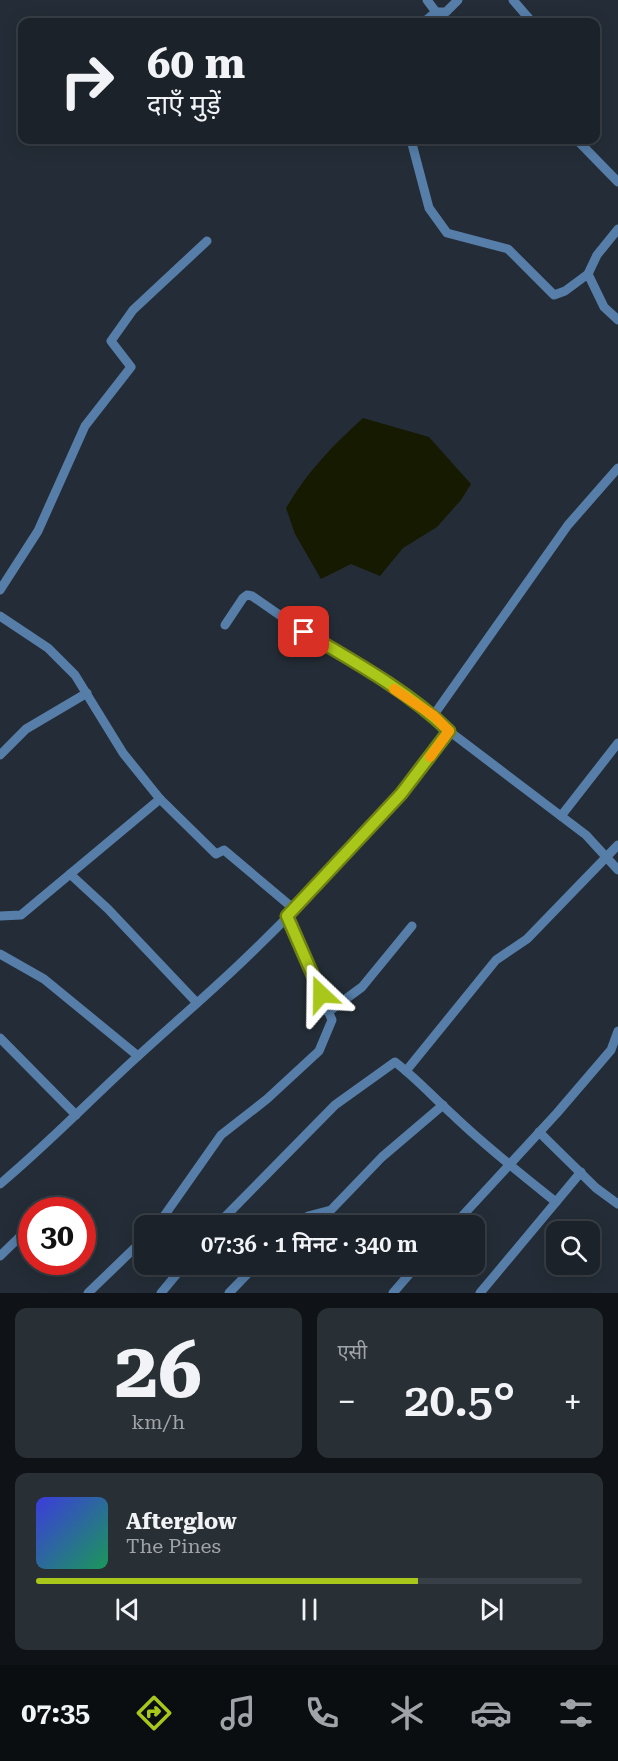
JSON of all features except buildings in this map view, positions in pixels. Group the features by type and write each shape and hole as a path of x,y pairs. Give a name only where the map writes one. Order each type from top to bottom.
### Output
{"street":[{"path":"427,0 430,18"},
{"path":"432,18 446,12 458,0"},
{"path":"513,0 529,18"},
{"path":"412,144 429,208 447,234 508,249 554,295 565,291 588,274 597,255 618,229"},
{"path":"581,144 618,182"},
{"path":"0,590 38,531 85,426 131,367 111,341 133,310 207,241"},
{"path":"588,274 604,307 618,320"},
{"path":"434,716 568,525 618,468"},
{"path":"225,625 243,598 247,594 252,596 304,632 346,655 434,716 449,731 561,816 608,856 618,870"},
{"path":"0,616 48,648 75,675 123,753 160,799 216,854 224,850 291,913 332,1020 319,1051 267,1099 221,1135 165,1215"},
{"path":"0,755 26,729 87,693"},
{"path":"0,1184 46,1145 291,913 401,794 449,731"},
{"path":"561,816 618,742"},
{"path":"0,916 21,915 160,799"},
{"path":"406,1071 496,960 527,939 618,844"},
{"path":"70,874 108,909 197,1003"},
{"path":"328,1012 362,987 412,926"},
{"path":"0,954 44,979 138,1056"},
{"path":"463,1215 610,1050 618,1031"},
{"path":"0,1038 76,1115"},
{"path":"227,1215 335,1105 395,1062 509,1165 556,1202"},
{"path":"312,1215 331,1210 382,1157 443,1105"},
{"path":"539,1132 580,1172 618,1204"},
{"path":"480,1293 580,1172"},
{"path":"0,1256 18,1239"},
{"path":"88,1293 134,1249"},
{"path":"160,1293 175,1275"},
{"path":"229,1293 246,1275"},
{"path":"393,1293 409,1275"}],"shaded area":[{"path":"363,418 429,437 471,484 461,500 437,527 403,548 380,576 351,564 321,579 295,534 286,508 321,460"}],"slow traffic":[{"path":"394,689 413,704 434,716 449,731 430,757"}],"route":[{"path":"304,632 362,665 413,704 434,716 449,731 401,794 287,916 321,994"}]}
